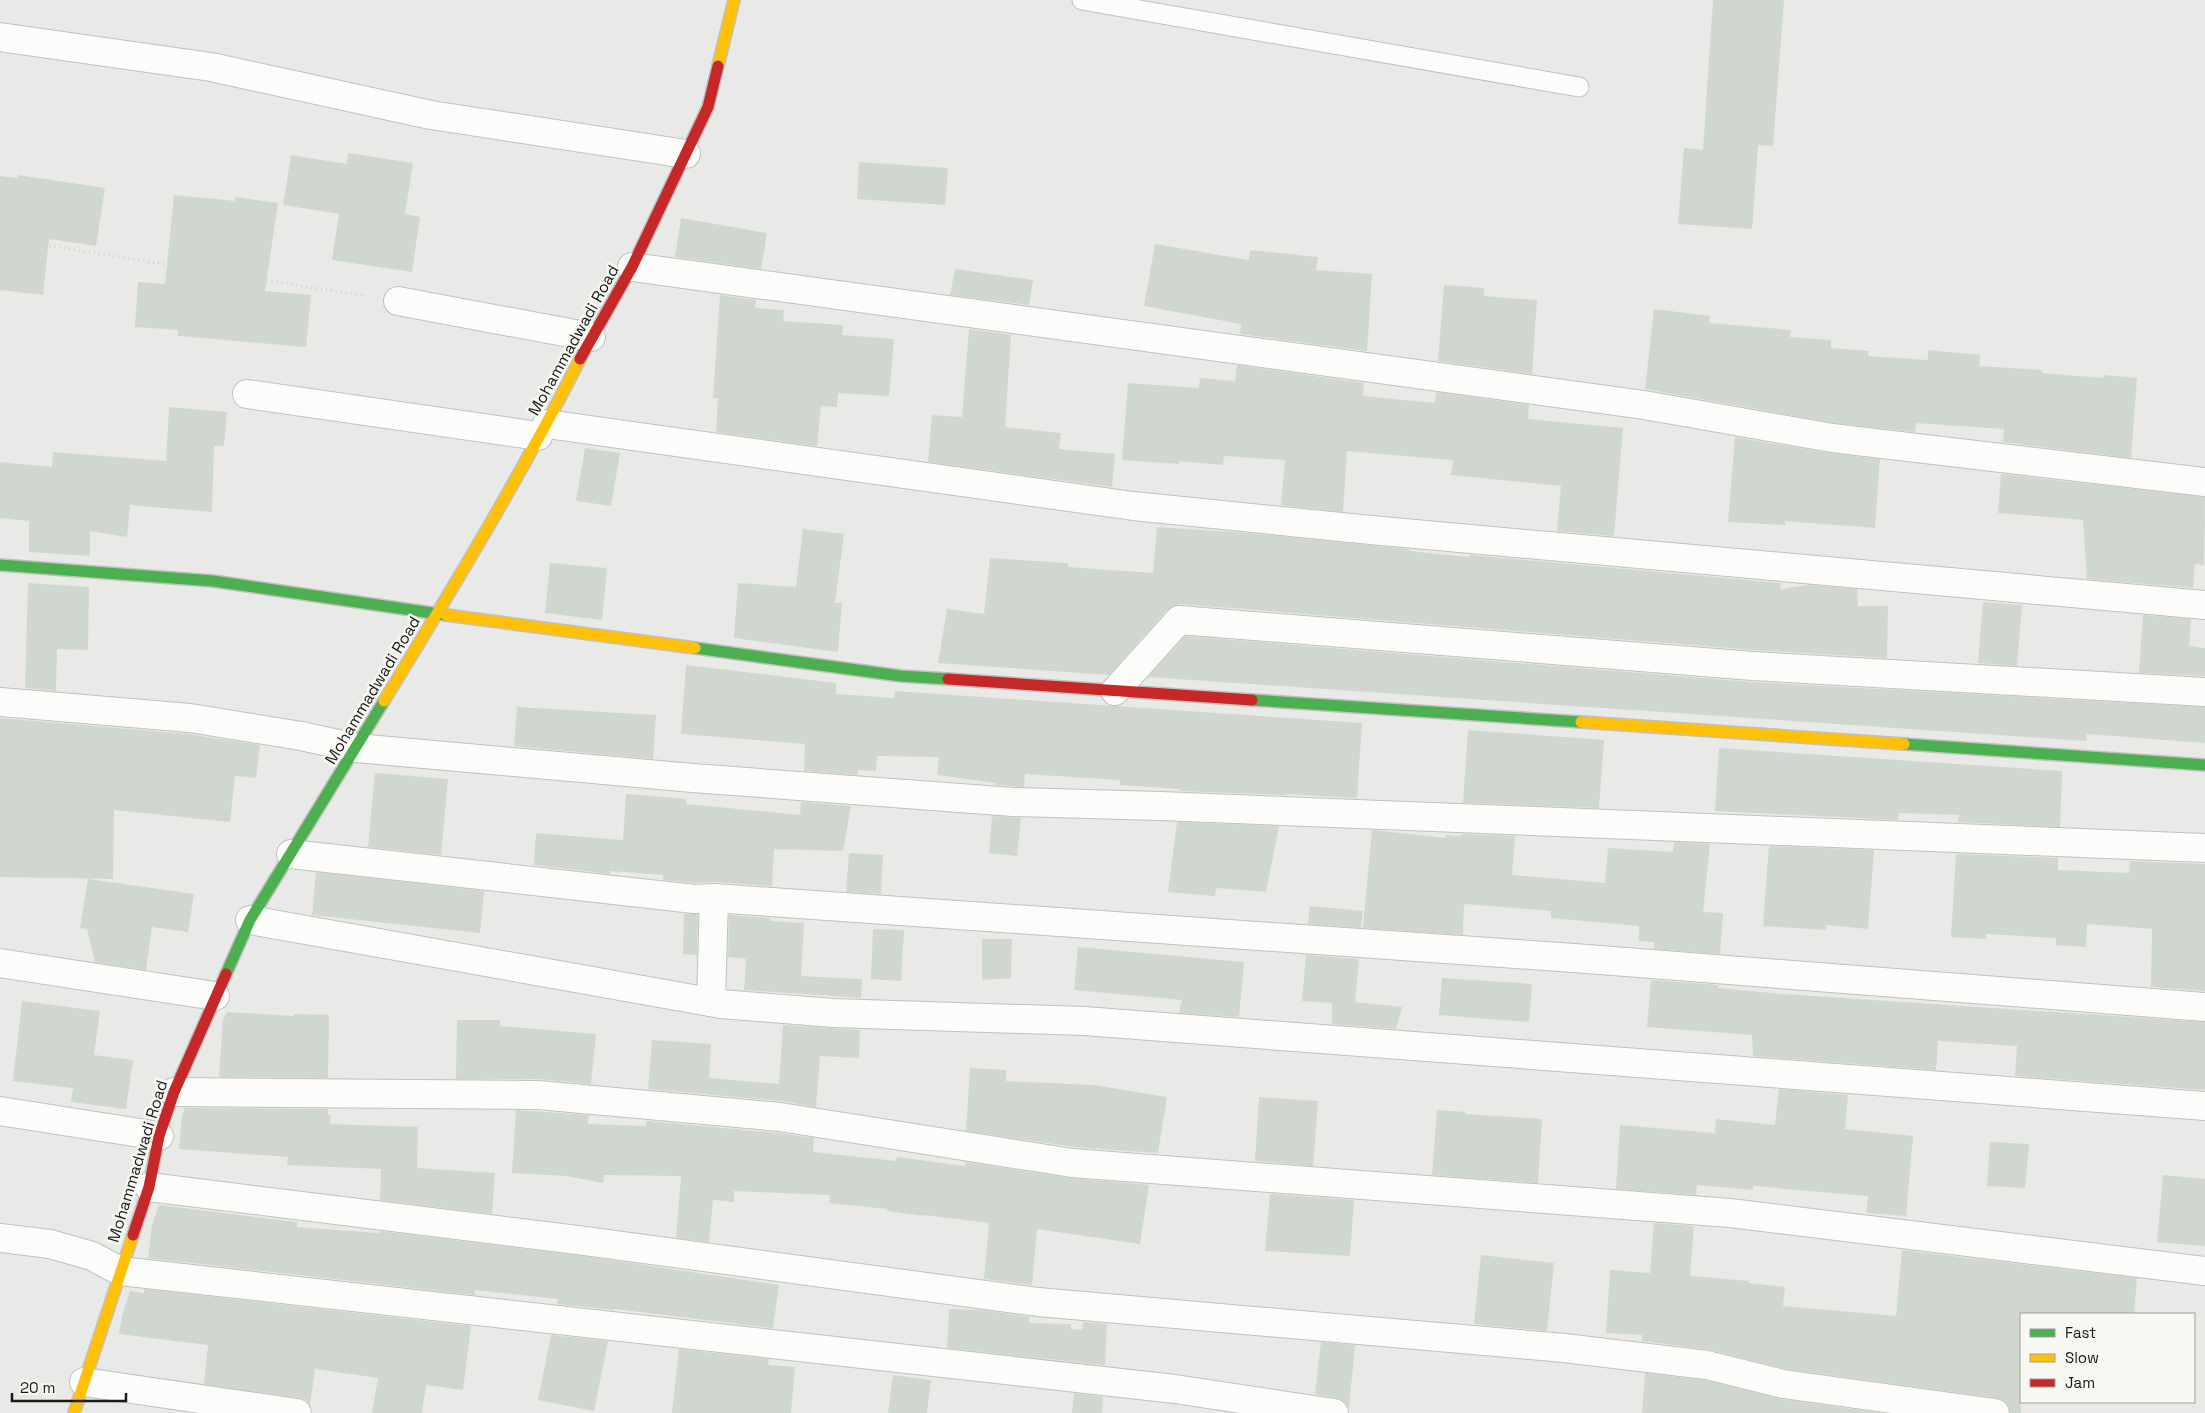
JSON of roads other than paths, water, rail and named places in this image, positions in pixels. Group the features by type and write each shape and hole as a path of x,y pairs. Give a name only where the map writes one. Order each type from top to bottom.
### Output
{"street":[{"name":"Mohammadwadi Road","path":"74,1413 149,1187 159,1136 174,1092 250,920 437,614 632,267 708,107 734,0"},
{"path":"0,37 211,67 431,114 686,154"},
{"path":"632,267 1644,405 1832,438 2205,482"},
{"path":"398,301 591,337"},
{"path":"247,394 1134,506 1371,530 2205,605"},
{"path":"0,565 213,581 437,614 901,676 2205,765"},
{"path":"1115,691 1179,620 1753,666 2205,692"},
{"path":"0,702 190,718 301,736 356,748 693,778 1013,802 1210,808 2205,848"},
{"path":"291,854 694,899 714,898 1564,957 2205,1007"},
{"path":"711,1002 714,898"},
{"path":"250,920 711,1002 833,1013 1084,1021 2205,1106"},
{"path":"0,963 215,996"},
{"path":"174,1092 538,1095 780,1117 1072,1163 1730,1212 2205,1271"},
{"path":"0,1111 159,1136"},
{"path":"149,1187 586,1241 1038,1302 1564,1348 1707,1365 1784,1384 1994,1413"},
{"path":"0,1238 50,1244 92,1256 120,1271 1175,1389 1334,1413"},
{"path":"84,1382 297,1413"}],"lane":[{"path":"1082,0 1579,87"}]}
